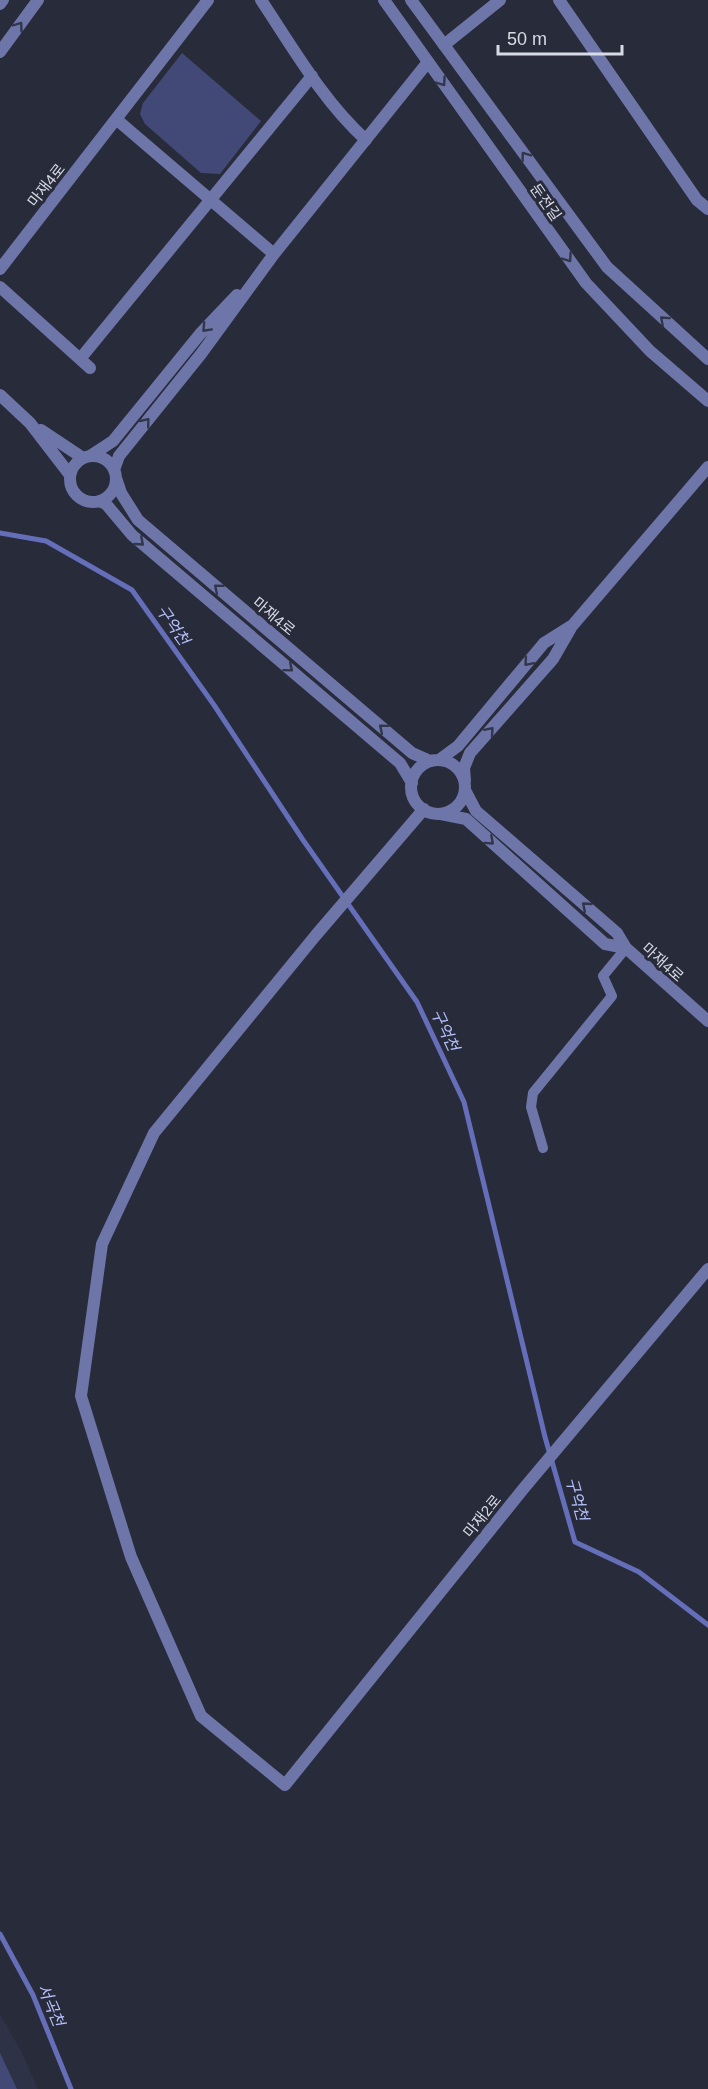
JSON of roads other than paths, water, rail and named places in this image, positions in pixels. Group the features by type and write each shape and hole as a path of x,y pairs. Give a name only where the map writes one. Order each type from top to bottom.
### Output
{"street":[{"path":"0,4 3,0"},
{"path":"0,52 38,0"},
{"name":"마재4로","path":"0,269 208,0"},
{"path":"261,0 312,76 349,124 366,140"},
{"name":"둔전길","path":"384,0 586,283 650,351 708,401"},
{"name":"둔전길","path":"411,0 607,267 708,359"},
{"path":"444,45 500,0"},
{"path":"559,0 697,200 708,209"},
{"path":"0,395 30,423 70,475 72,490 77,496 84,500 99,501 111,493 119,456 201,354 274,254 428,62"},
{"path":"80,359 312,76"},
{"path":"116,119 274,254"},
{"path":"70,475 86,457 113,441 200,334 274,254"},
{"path":"0,287 90,368"},
{"path":"30,423 86,457 104,459 115,474"},
{"path":"572,626 544,642 458,746 417,771 412,783 413,796 424,809 441,814 457,806 465,786 464,768 470,753 553,658 572,626 708,467"},
{"name":"마재4로","path":"115,474 121,493 138,520 412,753 435,761"},
{"name":"마재4로","path":"99,501 106,504 132,535 400,763 412,783"},
{"path":"435,761 455,766 465,786"},
{"name":"마재4로","path":"465,786 476,811 617,933 626,948 708,1021"},
{"name":"마재2로","path":"424,809 316,935 154,1133 102,1244 81,1396 131,1557 201,1716 285,1785 524,1488 708,1269"},
{"name":"마재4로","path":"441,814 466,819 605,944 626,948"}],"lane":[{"path":"543,1148 531,1107 533,1093 612,996 603,976 626,948"}],"waterway":[{"name":"구억천","path":"0,533 46,541 132,590 214,705 303,840 417,1002 464,1102 545,1437 575,1542 639,1572 708,1625"},
{"name":"서곡천","path":"0,1934 33,1995 71,2089"}]}
